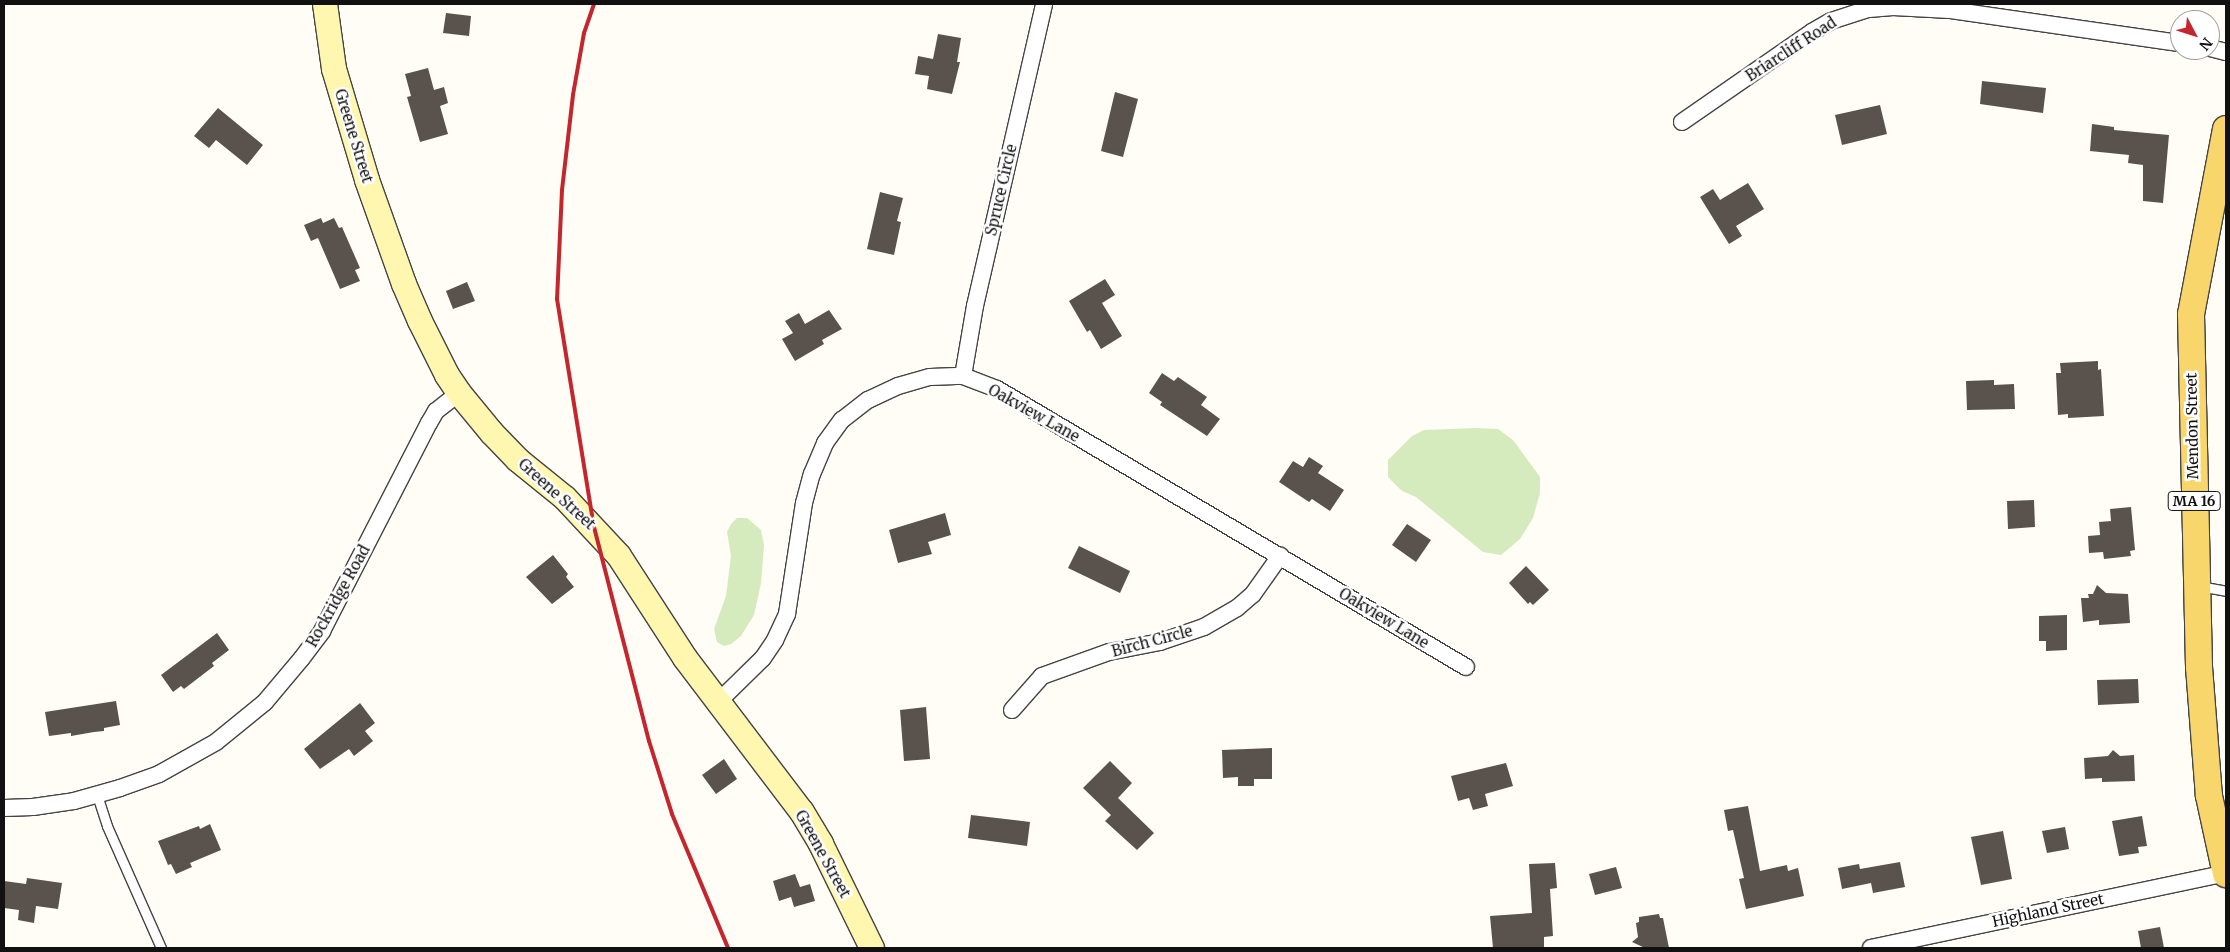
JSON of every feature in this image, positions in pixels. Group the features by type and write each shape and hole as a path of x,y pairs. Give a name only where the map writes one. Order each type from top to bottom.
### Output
{"main road":[{"name":"Mendon Street","path":"2226,129 2191,314 2198,667 2204,752 2210,796 2226,873"}],"street":[{"name":"Greene Street","path":"325,4 334,69 368,180 420,321 458,393 518,460 565,498 609,543 665,630 717,703 802,812 821,844 872,948"},
{"name":"Spruce Circle","path":"963,376 975,306 1044,4"},
{"name":"Briarcliff Road","path":"1682,122 1830,21 1869,9 1893,6 1950,10 2170,42"},
{"name":"Oakview Lane","path":"717,703 763,658 775,640 787,614 793,587 804,503 825,443 842,420 868,400 898,386 930,377 963,376 997,389 1466,667"},
{"name":"Rockridge Road","path":"4,808 33,808 97,794 159,774 187,760 223,737 265,702 322,631 428,422 436,411 458,393"},
{"name":"Birch Circle","path":"1012,710 1042,676 1108,652 1160,642 1204,627 1237,608 1252,594 1280,556"},
{"name":"Highland Street","path":"1871,948 2226,873"}],"lane":[{"path":"2197,585 2226,590"},
{"path":"97,794 107,826 160,948"}],"green space":[{"path":"1498,429 1513,440 1540,477 1540,493 1533,518 1520,539 1501,555 1483,552 1416,497 1402,491 1388,477 1388,460 1412,436 1424,430"},
{"path":"737,518 747,518 761,530 764,545 761,583 754,615 741,636 731,644 724,646 717,642 714,629 726,596 731,556 727,532"}],"building":[{"path":"446,13 471,16 469,36 443,33"},
{"path":"938,34 961,38 957,62 960,62 952,94 927,89 929,76 915,74 918,56 933,59"},
{"path":"428,68 434,90 444,87 448,103 440,106 448,134 420,142 407,97 411,96 405,74"},
{"path":"1982,81 2046,88 2043,113 1980,104"},
{"path":"1115,92 1138,99 1123,157 1101,151"},
{"path":"1880,105 1887,134 1842,145 1835,115"},
{"path":"218,108 263,145 247,165 216,140 209,148 194,136"},
{"path":"2092,124 2114,127 2114,130 2169,135 2163,203 2143,201 2143,165 2128,163 2129,155 2090,151"},
{"path":"1748,183 1764,209 1736,226 1742,236 1729,244 1700,197 1713,189 1720,200"},
{"path":"880,192 903,198 897,221 901,222 894,255 867,249"},
{"path":"321,218 323,223 334,218 339,228 342,227 360,268 355,270 360,281 340,289 318,238 311,241 304,225"},
{"path":"1105,279 1115,295 1102,303 1122,336 1101,349 1090,330 1087,332 1069,301"},
{"path":"467,282 475,301 453,309 446,291"},
{"path":"829,310 842,329 822,340 824,344 795,361 782,339 793,333 785,321 799,313 805,324"},
{"path":"2098,361 2098,370 2101,369 2104,416 2068,418 2068,414 2058,415 2056,373 2061,373 2060,363"},
{"path":"1162,373 1174,381 1178,377 1207,397 1201,405 1220,419 1207,436 1160,405 1162,402 1149,393"},
{"path":"1994,380 1994,385 2014,384 2015,409 1967,410 1966,381"},
{"path":"1309,457 1323,466 1318,473 1344,490 1330,511 1312,499 1309,502 1279,482 1293,461 1303,467"},
{"path":"2034,500 2035,527 2008,529 2007,501"},
{"path":"2131,507 2135,550 2130,551 2131,556 2104,559 2103,552 2089,553 2088,536 2100,535 2099,522 2111,521 2110,509"},
{"path":"945,513 951,535 928,542 932,554 898,563 889,530"},
{"path":"1407,524 1431,540 1416,562 1392,545"},
{"path":"1079,546 1130,571 1120,593 1068,568"},
{"path":"553,555 568,574 566,577 574,587 552,604 526,577"},
{"path":"1526,566 1549,590 1533,605 1530,602 1528,604 1509,583"},
{"path":"2097,585 2106,593 2128,594 2130,623 2099,625 2099,620 2083,622 2081,598 2089,598 2088,594 2093,594"},
{"path":"2067,615 2067,650 2046,651 2046,641 2039,641 2039,616"},
{"path":"217,633 229,650 212,663 214,666 184,689 181,686 173,692 161,675"},
{"path":"2138,679 2139,703 2098,705 2097,680"},
{"path":"116,701 120,725 104,728 104,731 71,736 71,733 49,736 45,712"},
{"path":"360,703 375,723 365,731 373,741 354,756 349,749 320,769 304,749"},
{"path":"926,707 930,759 904,761 900,710"},
{"path":"1272,748 1272,779 1254,779 1254,786 1238,786 1238,777 1223,778 1222,750"},
{"path":"2113,750 2120,756 2134,755 2135,781 2102,782 2102,778 2085,779 2084,758 2108,756"},
{"path":"724,759 737,779 716,794 702,775"},
{"path":"1110,761 1132,783 1118,798 1154,833 1137,850 1105,821 1111,815 1083,788"},
{"path":"1506,763 1513,786 1485,794 1488,806 1473,810 1469,798 1458,801 1451,776"},
{"path":"1748,806 1760,871 1787,865 1788,871 1798,868 1804,896 1746,909 1739,879 1744,878 1733,830 1728,831 1724,810"},
{"path":"971,815 1030,822 1027,846 968,838"},
{"path":"2142,816 2147,846 2138,847 2139,853 2119,856 2112,821"},
{"path":"210,824 221,850 190,863 192,867 176,874 171,864 168,865 158,841 199,826 200,829"},
{"path":"2065,827 2069,849 2047,853 2042,831"},
{"path":"2003,831 2012,879 1981,885 1971,837"},
{"path":"1900,862 1905,887 1873,893 1871,883 1842,889 1838,868 1859,864 1860,869"},
{"path":"1555,863 1557,888 1550,889 1553,936 1544,937 1544,948 1493,948 1490,916 1532,913 1529,864"},
{"path":"1616,867 1622,888 1595,895 1589,874"},
{"path":"795,874 800,887 810,884 815,901 794,907 791,897 779,901 773,881"},
{"path":"27,878 62,883 58,909 36,906 34,923 18,920 19,910 4,908 4,881 26,884"},
{"path":"1659,914 1660,918 1663,918 1669,948 1645,948 1632,942 1638,937 1636,923 1639,922 1639,917"},
{"path":"2160,927 2164,948 2141,948 2138,931"}],"railway":[{"path":"594,4 584,33 573,95 562,190 557,299 594,527 649,741 672,814 728,948"}]}
